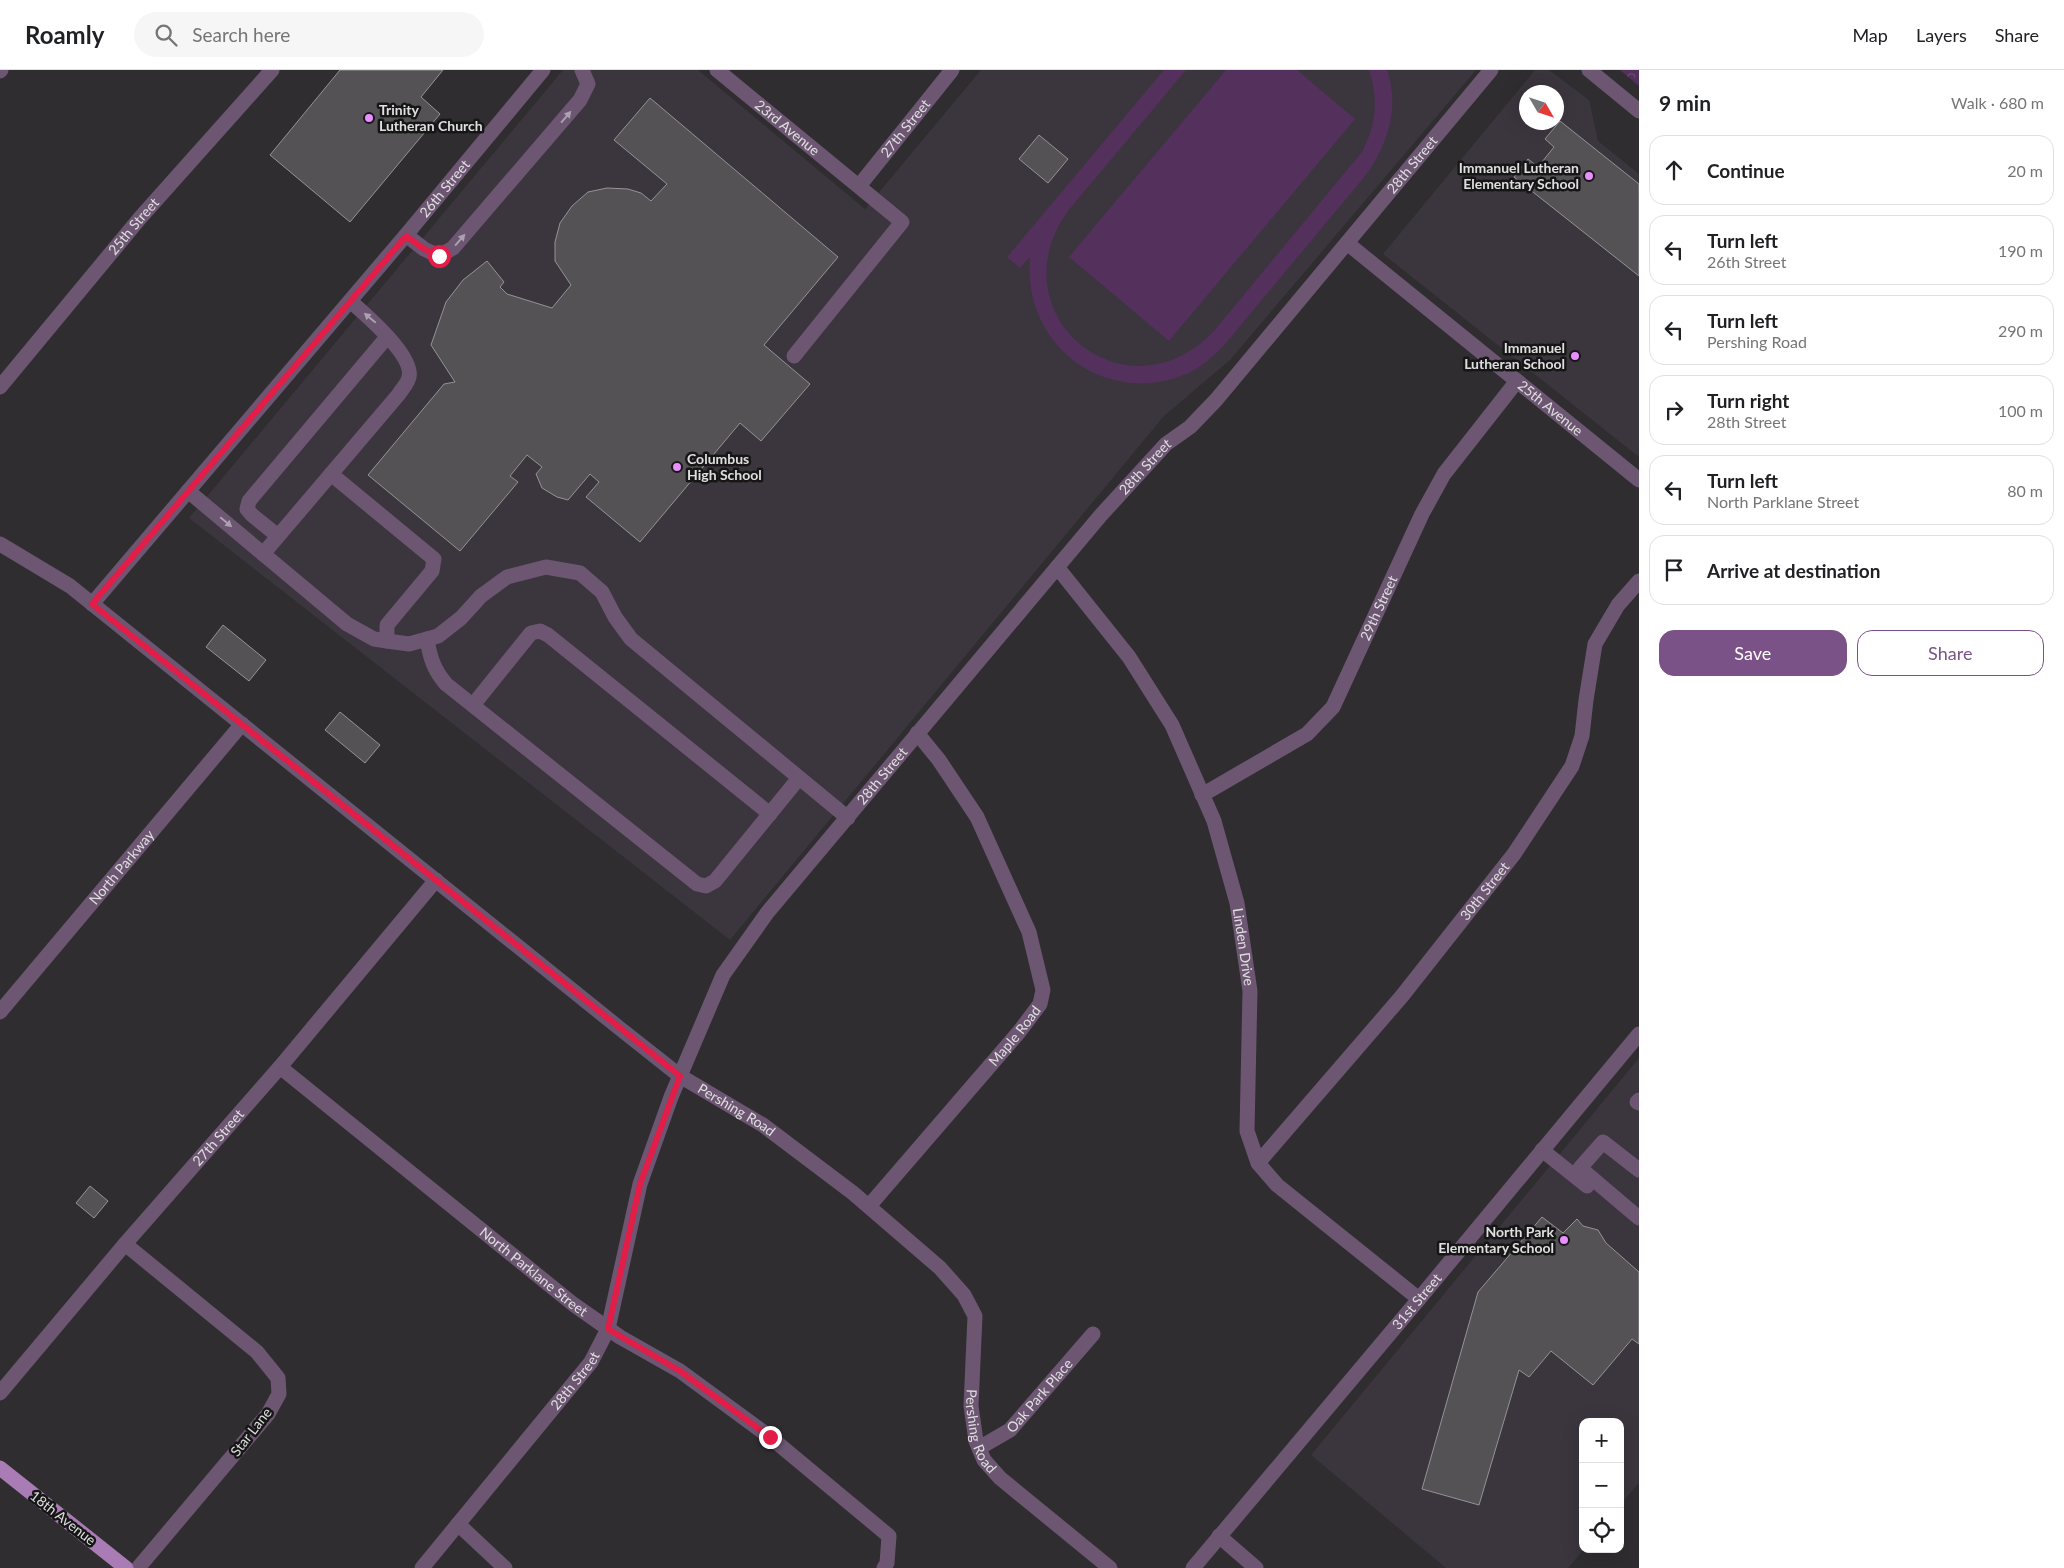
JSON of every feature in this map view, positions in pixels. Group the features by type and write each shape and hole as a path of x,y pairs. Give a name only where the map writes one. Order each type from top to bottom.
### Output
{"main road":[{"name":"18th Avenue","path":"0,1468 126,1568"}],"street":[{"name":"25th Street","path":"0,387 140,218 272,70"},
{"name":"26th Street","path":"92,604 406,236 543,70"},
{"path":"406,236 424,249 439,256 453,248 580,100 588,84 582,70"},
{"name":"23rd Avenue","path":"717,70 902,222 794,356"},
{"name":"27th Street","path":"859,186 952,70"},
{"name":"28th Street","path":"422,1568 591,1362 608,1329 640,1184 680,1076 723,975 767,913 1101,515 1166,444 1190,427 1216,400 1491,70"},
{"path":"1589,70 1639,111"},
{"name":"25th Avenue","path":"1346,243 1639,480"},
{"path":"263,554 399,394 409,377 408,364 378,324 350,301"},
{"path":"278,536 252,515 247,508 249,501 387,337"},
{"name":"29th Street","path":"1202,795 1307,734 1332,707 1422,514 1444,474 1516,381"},
{"path":"331,474 434,560 432,571 387,626 387,641"},
{"path":"188,491 347,624 374,639 409,644 438,636 461,618 481,596 506,577 546,567 580,573 602,592 615,617 631,639 848,818"},
{"name":"Pershing Road","path":"0,544 70,586 680,1076 763,1125 868,1206 940,1268 964,1295 975,1316 972,1406 976,1441 984,1460 1000,1478 1110,1568"},
{"name":"Linden Drive","path":"1057,567 1130,657 1172,724 1214,821 1239,913 1250,990 1246,1131 1258,1163 1277,1185 1419,1299"},
{"name":"30th Street","path":"1258,1163 1408,988 1514,854 1572,766 1582,736 1595,644 1618,605 1639,582"},
{"path":"474,705 531,633 540,631 548,635 770,814"},
{"path":"427,639 430,658 436,672 446,684 697,884 706,886 714,881 799,778"},
{"name":"North Parkway","path":"0,1012 242,724"},
{"name":"Maple Road","path":"868,1206 1019,1032 1040,1004 1043,990 1029,932 977,817 939,760 917,733"},
{"name":"27th Street","path":"0,1393 280,1067 436,880"},
{"name":"31st Street","path":"1193,1568 1639,1034"},
{"name":"North Parklane Street","path":"280,1067 573,1304 608,1329 680,1371 770,1437 889,1536 887,1563 884,1568"},
{"path":"1639,1170 1603,1142 1580,1168 1639,1218"},
{"path":"1542,1150 1639,1227"},
{"name":"Star Lane","path":"126,1244 257,1352 278,1378 279,1394 268,1414 138,1568"},
{"name":"Oak Park Place","path":"979,1448 1010,1430 1093,1334"},
{"path":"458,1524 505,1568"},
{"path":"1219,1536 1256,1568"}],"shaded area":[{"name":"Columbus High School","path":"563,70 698,70 865,209 981,70 1476,70 1230,360 1164,416 730,940 189,518"},
{"name":"Immanuel Lutheran School","path":"1535,70 1549,70 1589,100 1598,141 1639,174 1639,457 1383,254 1519,89 1519,130 1564,130 1564,85 1523,85"},
{"name":"North Park Elementary School","path":"1639,1058 1639,1483 1624,1500 1624,1418 1579,1418 1579,1553 1581,1553 1568,1568 1446,1568 1311,1455"}],"green space":[{"path":"1164,70 1186,70 1068,211 1050,249 1047,286 1058,318 1080,344 1109,361 1143,366 1178,357 1213,332 1362,152 1367,142 1375,112 1374,91 1369,70 1387,70 1391,84 1392,111 1386,138 1366,175 1226,343 1202,365 1184,375 1154,383 1124,382 1097,374 1073,360 1054,341 1039,316 1031,288 1030,257 1020,268 1007,257"},
{"path":"1226,70 1297,70 1355,119 1169,341 1069,257"},
{"path":"1620,70 1639,70 1639,86"}],"building":[{"path":"340,70 443,70 421,97 440,114 350,222 270,155"},
{"path":"650,98 838,257 764,345 810,384 761,441 740,423 640,542 586,497 599,482 590,474 568,500 557,497 542,488 536,474 542,467 527,455 510,476 518,482 460,551 368,475 444,384 455,382 431,345 446,302 463,280 487,261 504,282 500,287 507,294 552,308 571,285 555,261 555,242 560,223 572,206 588,192 607,188 628,189 641,193 651,201 667,184 614,140"},
{"path":"1564,124 1639,184 1639,276 1514,177 1528,159 1538,167 1554,147 1545,139 1552,130 1564,130"},
{"path":"1039,135 1068,159 1048,183 1019,159"},
{"path":"223,625 266,660 249,681 206,647"},
{"path":"340,712 380,745 365,763 325,730"},
{"path":"90,1186 108,1201 94,1218 76,1203"},
{"name":"North Park Elementary School","path":"1542,1217 1563,1233 1577,1219 1583,1226 1598,1230 1606,1243 1639,1272 1639,1344 1632,1339 1593,1385 1551,1351 1529,1377 1519,1370 1479,1505 1422,1489 1478,1292"}],"place":[{"name":"Trinity Lutheran Church","path":"369,118"},
{"name":"Immanuel Lutheran Elementary School","path":"1589,176"},
{"name":"Immanuel Lutheran School","path":"1575,356"},
{"name":"Columbus High School","path":"677,467"},
{"name":"North Park Elementary School","path":"1564,1240"}],"route":[{"path":"439,256 424,249 406,236 92,604 680,1076 640,1184 608,1329 680,1371 770,1437"}]}
